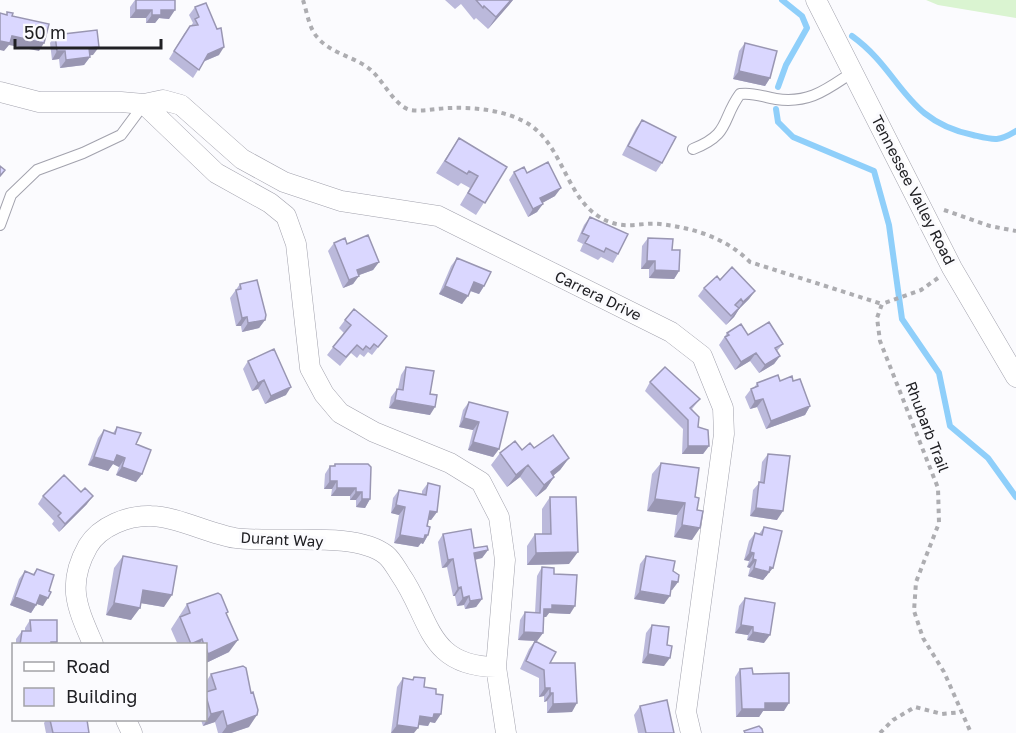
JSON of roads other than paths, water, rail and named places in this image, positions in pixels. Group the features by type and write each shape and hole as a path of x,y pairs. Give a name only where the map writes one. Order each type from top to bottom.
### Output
{"street":[{"name":"Tennessee Valley Road","path":"816,0 952,268 1016,377"},
{"name":"Carrera Drive","path":"0,92 39,102 121,102 144,105 164,100 181,105 242,159 284,182 341,201 438,216 671,332 702,356 723,408 724,434 686,712 691,733"},
{"path":"144,105 216,173 270,203 285,216 296,244 310,368 324,394 340,412 374,432 450,463 481,482 499,517 505,561 496,667 506,733"},
{"name":"Durant Way","path":"92,643 76,605 75,581 81,559 91,542 117,521 152,515 235,538 366,543 388,556 410,588 432,638 454,658 481,667 496,667"}],"lane":[{"path":"693,150 706,144 724,129 740,94 751,92 777,99 814,97 854,72"},
{"path":"0,225 11,195 37,170 83,153 121,135 144,105"}],"waterway":[{"path":"778,87 786,65 807,28 802,16 782,0"},
{"path":"852,36 869,50 905,94 932,119 950,128 991,139 1005,137 1016,131"},
{"path":"776,109 778,122 793,137 874,171 889,225 902,319 939,373 950,426 988,458 1016,497"}]}
